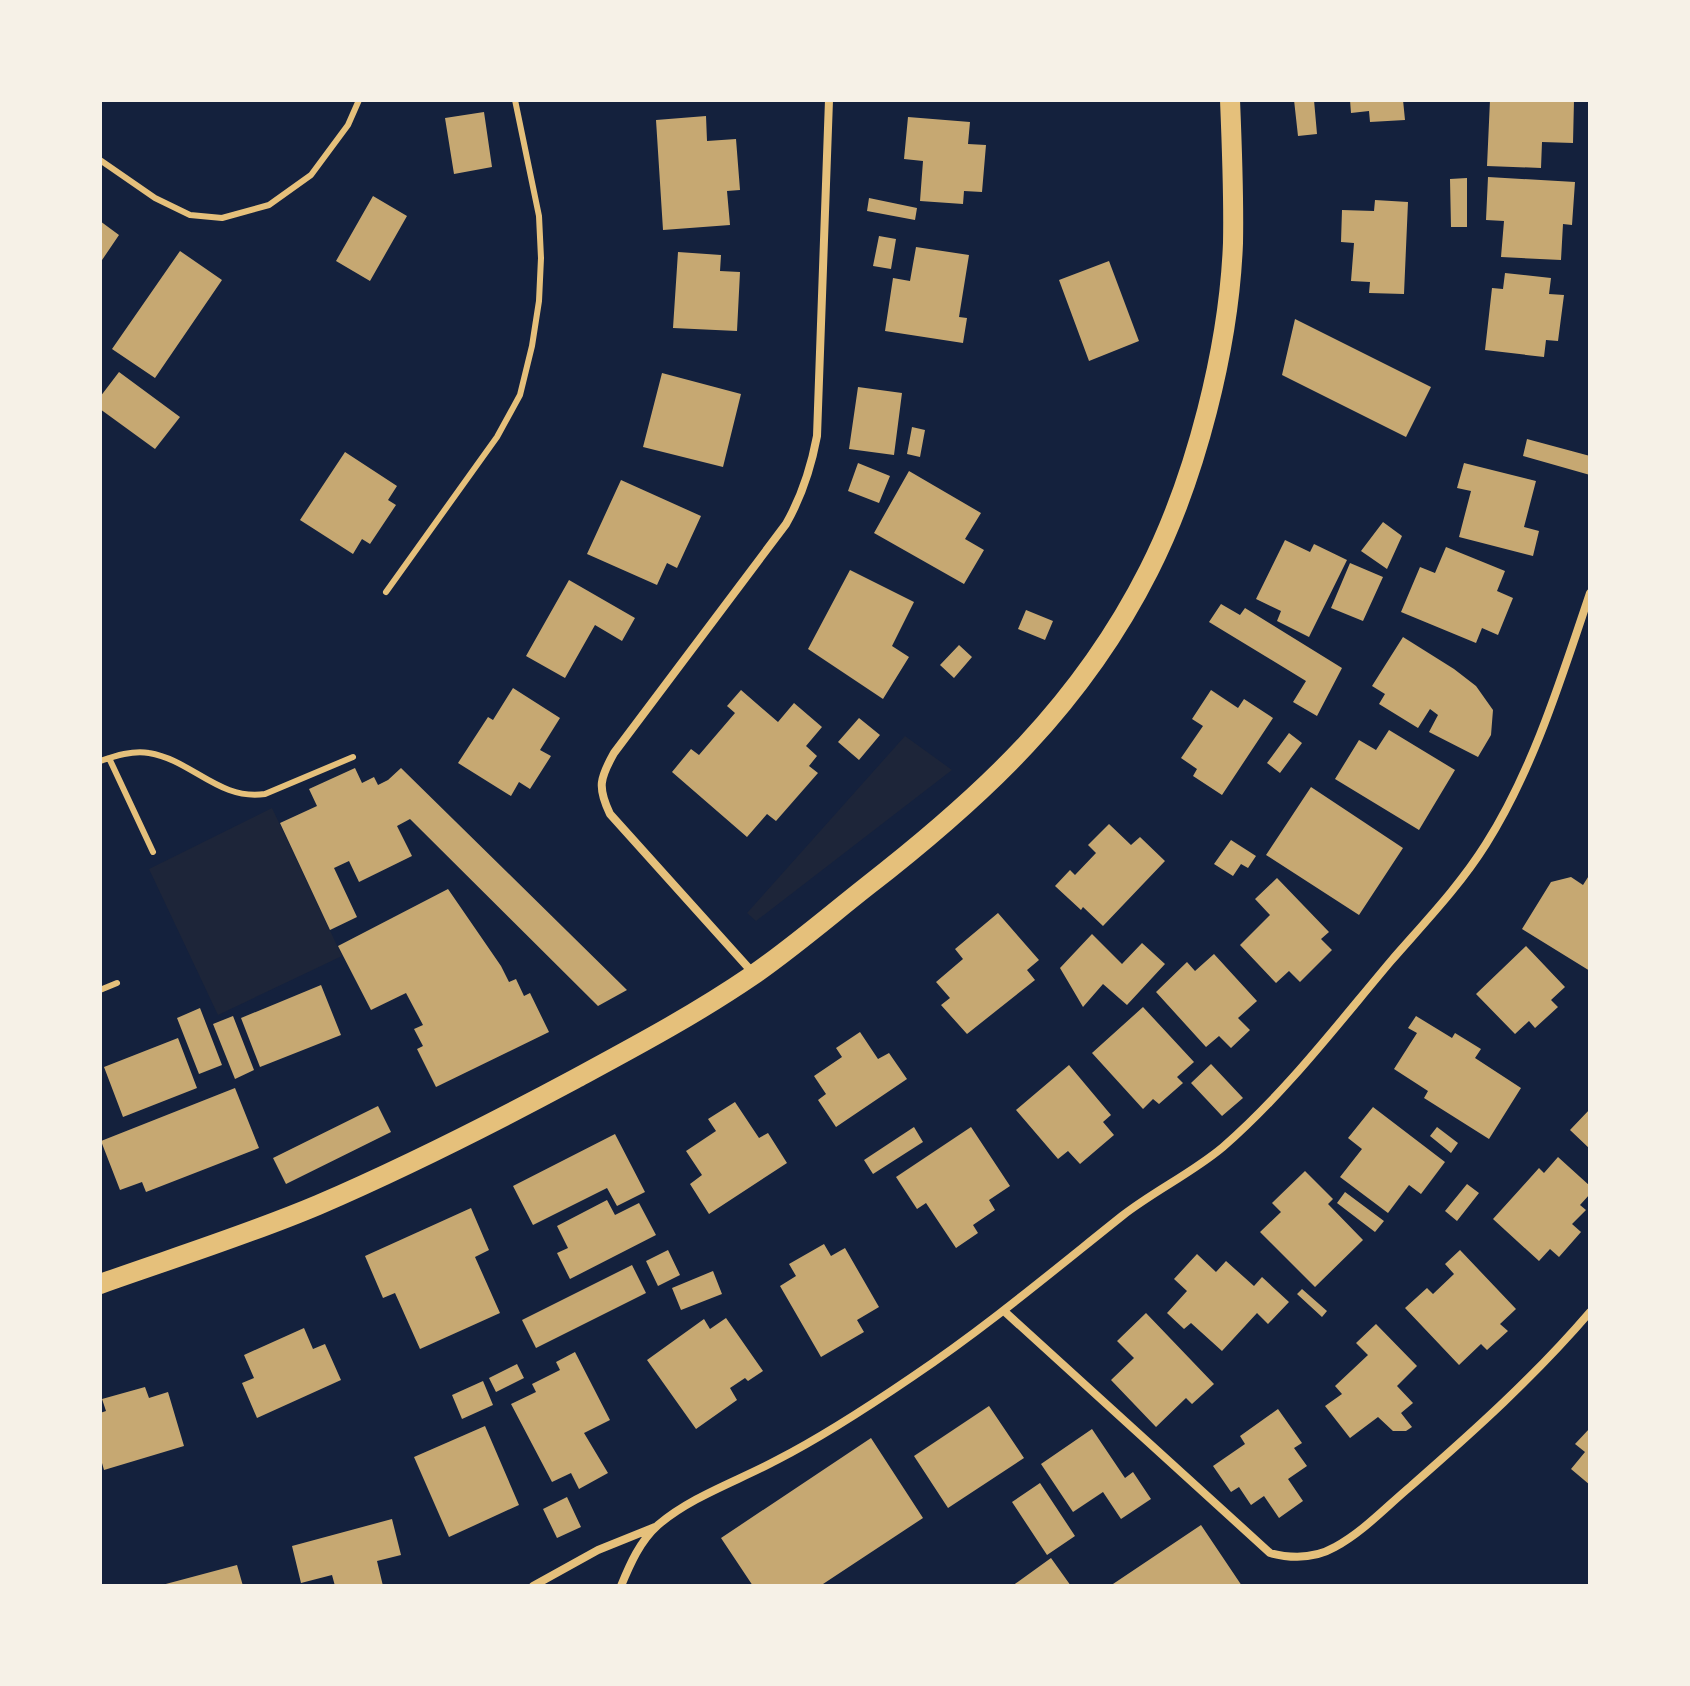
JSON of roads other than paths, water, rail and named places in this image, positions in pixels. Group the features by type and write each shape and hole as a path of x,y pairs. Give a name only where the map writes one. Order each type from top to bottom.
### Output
{"main road":[{"path":"100,1284 316,1206 448,1145 673,1026 754,974 912,851 974,799 1027,745 1079,685 1117,629 1151,567 1184,487 1207,412 1224,325 1233,247 1230,100"}],"street":[{"path":"754,974 610,814 601,794 603,773 614,753 786,524 800,499 811,467 817,436 829,168 829,100"},
{"path":"533,1586 598,1550 656,1527 691,1502 780,1459 840,1424 1004,1311 1129,1211 1218,1151 1251,1122 1318,1050 1450,896 1486,844 1514,795 1589,597"},
{"path":"1004,1311 1270,1553 1292,1558 1312,1556 1335,1547 1360,1529 1493,1414 1549,1359 1590,1312"},
{"path":"621,1586 633,1557 656,1527"}],"lane":[{"path":"100,160 155,198 190,215 222,218 269,205 311,175 348,125 359,100"},
{"path":"386,592 497,437 520,395 539,301 541,258 539,216 515,100"},
{"path":"100,761 148,752 180,764 232,793 250,796 265,794 353,757"},
{"path":"109,758 153,852"},
{"path":"100,990 117,983"}]}
